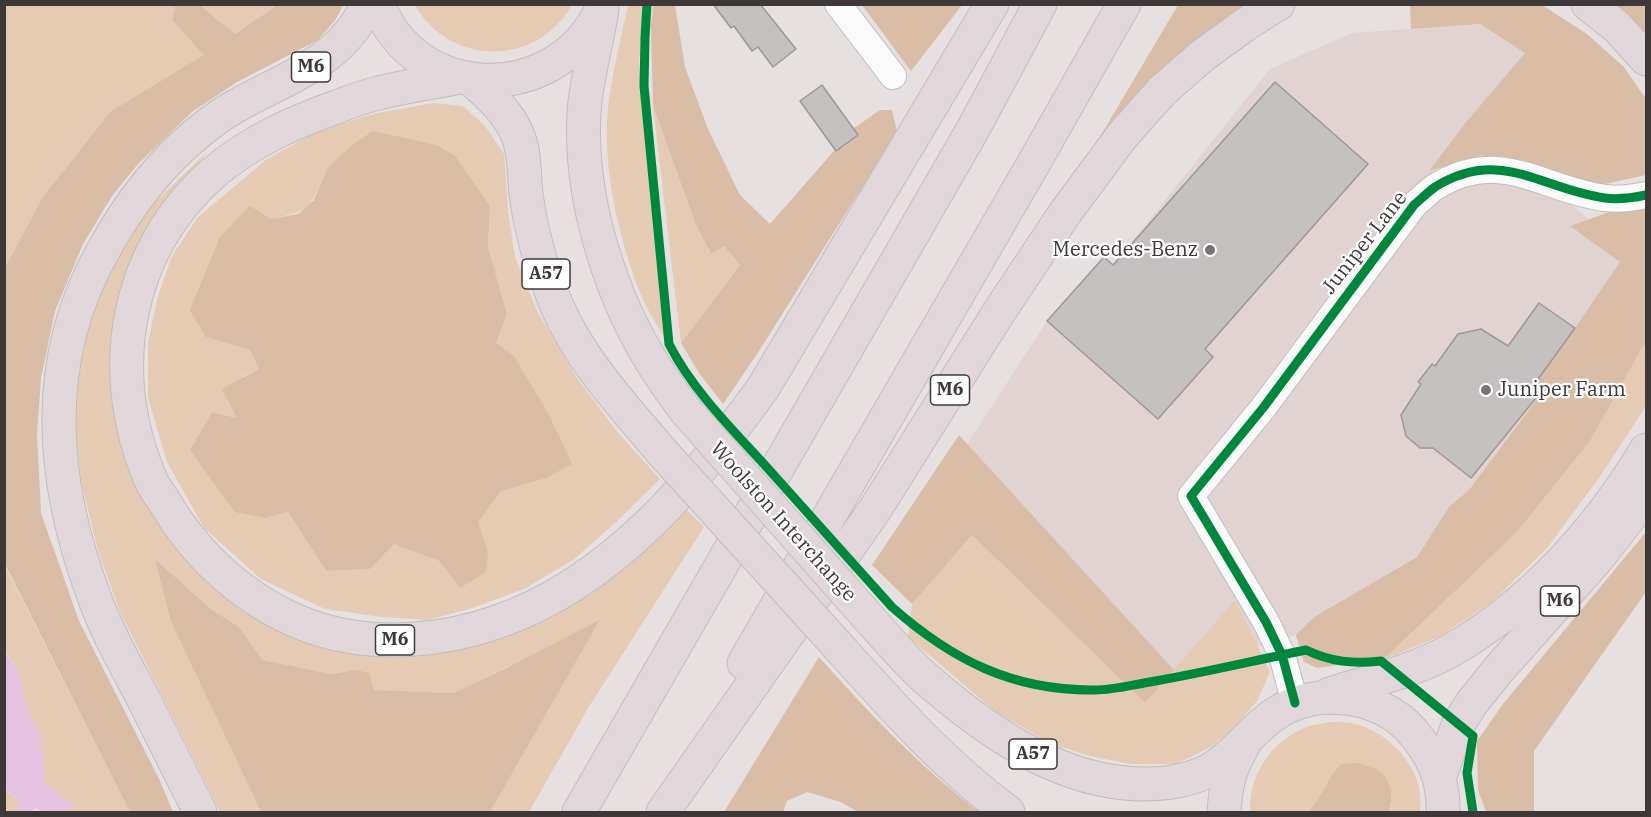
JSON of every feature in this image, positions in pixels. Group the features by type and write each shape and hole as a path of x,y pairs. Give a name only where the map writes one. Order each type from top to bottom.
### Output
{"highway":[{"name":"M6","path":"200,813 122,658 96,602 81,561 69,519 58,434 59,393 64,354 74,311 89,276 138,195 165,163 212,121 320,62 333,52 357,25 368,4"},
{"name":"Woolston Interchange","path":"378,4 392,31 406,47 432,66 466,79 505,112 519,138 531,221 539,255 557,305 569,329 604,384 662,452 935,752 1008,813"},
{"name":"M6","path":"466,79 377,93 282,128 248,148 214,172 187,199 166,227 148,258 134,297 127,345 127,389 136,433 150,479 174,518 208,560 244,591 284,615 322,630 365,638 407,640 451,635 499,622 537,605 587,575 628,543 675,499 740,420 763,388 992,4"},
{"path":"579,813 955,162 1040,4"},
{"name":"M6","path":"658,813 1124,4"},
{"name":"M6","path":"663,813 874,511 999,312 1065,213 1122,136 1162,92 1202,56 1278,4"},
{"path":"1588,4 1617,27 1647,59"},
{"name":"Woolston Interchange","path":"466,79 509,80 541,71 557,62 584,38 602,7"},
{"name":"Woolston Interchange","path":"602,7 588,78 584,113 586,180 611,273 634,330 657,370 686,411 923,676 973,717 1018,747 1068,770 1125,783 1152,784 1175,781 1209,770 1245,742"},
{"name":"M6","path":"1307,701 1396,673 1449,651 1492,623 1525,597 1584,537 1616,496 1647,450"},
{"name":"M6","path":"1444,800 1458,724 1471,704 1596,560 1647,496"},
{"name":"Woolston Interchange","path":"1224,813 1226,786 1232,764 1256,728 1276,713 1307,701 1351,698 1375,705 1404,722 1426,747 1444,800"}],"street":[{"path":"838,4 893,76"},
{"name":"Juniper Lane","path":"1307,701 1266,622 1191,496 1263,408 1414,205 1435,187 1461,175 1492,170 1517,172 1604,198 1637,197"}],"shaded area":[{"path":"5,5 175,5 172,20 205,55 111,111 42,198 5,268"},
{"path":"175,5 200,5 235,34 277,5 343,5 336,19 318,40 237,82 192,112 138,164 112,196 83,244 55,311 41,378 37,435 41,513 79,621 160,781 173,812 130,812 5,564 5,268 42,198 111,111 204,55 172,20"},
{"path":"200,5 277,5 235,34"},
{"path":"415,5 572,5 557,25 538,40 516,49 493,52 471,49 449,40 430,25"},
{"path":"628,5 644,5 639,63 667,343 644,301 633,274 619,227 610,179 608,108"},
{"path":"653,5 675,5 685,67 708,129 740,195 770,224 854,128 880,110 892,110 897,132 723,404 699,373 681,343 740,265 724,246 711,254 696,225 653,106 651,26"},
{"path":"862,5 962,5 911,71"},
{"path":"1178,5 1250,5 1091,152"},
{"path":"1410,5 1542,5 1587,34 1624,67 1646,99 1646,175 1600,185 1481,155 1429,171 1467,121 1525,53 1480,24 1411,29"},
{"path":"1608,5 1646,5 1646,40"},
{"path":"1480,24 1525,53 1468,121 1639,260 1469,490 1449,507 1417,557 1314,617 1296,635 1174,670 1135,675 946,477 1047,321 1104,257 1113,265 1270,69 1352,33"},
{"path":"434,103 463,106 485,126 504,154 508,211 515,257 538,313 577,378 615,429 660,479 573,560 524,589 472,608 428,620 382,617 325,609 261,579 204,528 167,462 148,398 148,342 158,296 172,256 198,217 267,159 322,129 377,113","holes":["327,169 490,206 488,247 507,314 496,343 520,484 501,491 477,522 488,552 460,588 439,561 394,544 370,569 326,571 288,512 266,518 211,478 190,450 212,412 237,418 244,376 259,369 250,350 206,337 271,219 295,213 308,205"]},
{"path":"653,106 696,225 710,253 724,246 740,265 681,343"},
{"path":"373,131 436,145 455,156 490,206 488,247 507,314 496,343 513,355 549,415 572,464 546,478 501,491 478,522 488,552 486,572 460,588 439,561 394,544 370,569 326,571 288,512 266,518 235,512 190,450 212,412 237,418 222,389 259,369 250,350 206,337 190,310 220,237 250,206 271,219 298,214 314,200 327,169 352,145"},
{"path":"208,151 151,223 128,457 148,507 181,554 225,595 325,644 399,657 453,651 502,635 682,505 704,527 590,705 529,812 490,812 599,622 453,693 373,690 356,670 331,674 263,660 238,626 212,610 156,560 172,621 261,812 220,812 120,612 98,551 81,481 75,422 78,377 91,310 130,232 155,202"},
{"path":"1646,204 1646,341 1590,441 1517,532 1384,659 1317,668 1304,662 1296,635 1314,617 1417,557 1449,507 1469,490 1545,388 1536,382 1620,262 1570,226 1612,211"},
{"path":"1646,341 1646,406 1599,478 1547,548 1493,601 1439,637 1384,659 1517,532 1590,441"},
{"path":"959,435 1174,670 1145,703 972,535 912,604 872,565"},
{"path":"1646,532 1646,592 1534,751 1534,812 1486,812 1478,790 1477,741 1503,704"},
{"path":"972,535 1145,703 1235,600 1270,672 1257,701 1232,730 1209,748 1176,764 1130,764 1090,756 1049,743 995,711 908,637 912,604"},
{"path":"155,559 212,610 238,626 263,660 331,674 356,670 369,673 374,690 453,693 600,620 490,812 261,812 171,621"},
{"path":"4,564 130,812 60,812 76,807 45,785 41,740 27,708 17,668 5,651"},
{"path":"4,651 17,668 27,708 41,740 45,785 76,807 55,812 45,812 35,808 30,812 18,812 19,800 5,789"},
{"path":"819,657 895,738 935,776 979,812 858,812 841,802 807,792 787,801 783,812 724,812"},
{"path":"1330,722 1348,723 1371,730 1395,747 1405,758 1418,783 1420,812 1389,812 1392,803 1324,790 1317,803 1308,812 1250,812 1257,774 1271,752 1290,735 1302,729"},
{"path":"1359,763 1385,776 1391,791 1389,812 1308,812 1341,764"},
{"path":"4,789 19,800 18,812 5,812"}],"building":[{"path":"713,4 760,4 796,49 773,67 758,47 752,51 734,26 731,28"},
{"name":"Mercedes-Benz","path":"1275,82 1368,164 1205,349 1213,357 1158,419 1047,321 1104,257 1113,265"},
{"path":"822,85 858,135 836,151 800,101"},
{"name":"Juniper Farm","path":"1539,303 1575,328 1536,382 1545,387 1471,478 1433,448 1420,448 1406,436 1401,415 1421,384 1418,382 1432,364 1435,366 1458,334 1481,329 1508,346"}],"cycle path":[{"path":"647,4 644,86 669,344 678,361 712,406 892,607 938,642 985,669 1037,685 1065,689 1120,688 1306,650 1342,661 1381,661 1473,736 1467,773 1473,812"},
{"path":"1295,703 1282,655 1266,622 1191,496 1263,408 1414,205 1435,187 1459,175 1481,170 1501,170 1521,174 1582,194 1605,198 1616,199 1646,195"}],"place":[{"name":"Mercedes-Benz","path":"1210,250"},
{"name":"Juniper Farm","path":"1486,390"}]}
